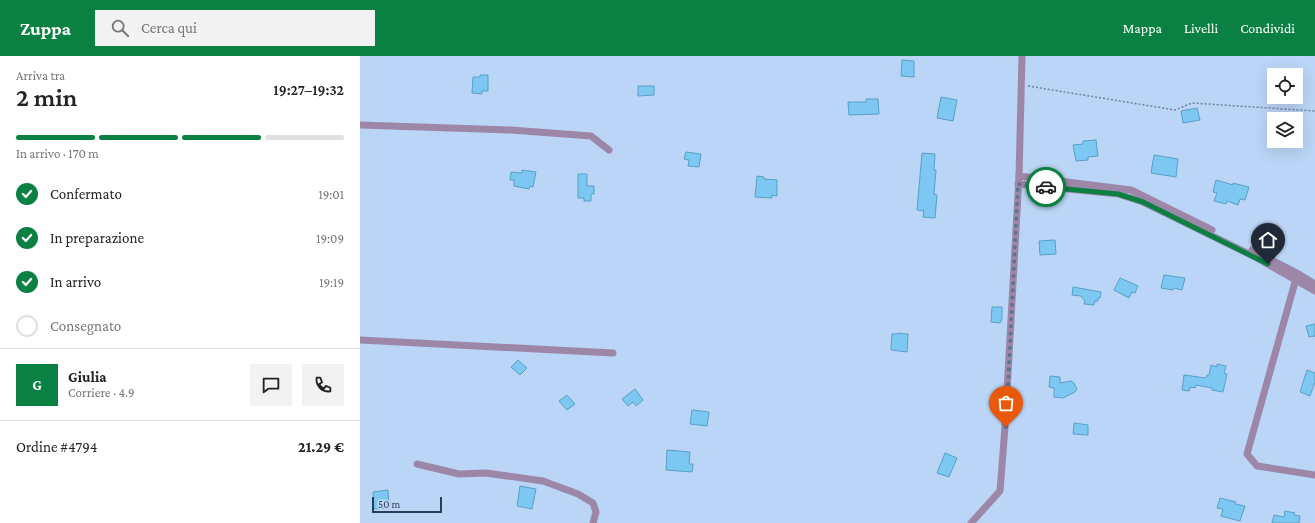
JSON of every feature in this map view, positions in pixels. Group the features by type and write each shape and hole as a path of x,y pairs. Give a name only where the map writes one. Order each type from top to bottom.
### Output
{"street":[{"path":"971,523 1000,491 1006,427 1019,176 1020,84 1022,56"},
{"path":"360,125 511,130 592,136 609,150"},
{"path":"1019,176 1131,190 1296,276 1315,290"},
{"path":"1018,184 1118,194 1143,202 1255,257 1315,284"},
{"path":"1296,276 1247,454 1257,466 1315,475"},
{"path":"360,340 613,353"},
{"path":"418,464 459,474 486,473 543,481 578,494 593,504 596,512 593,523"}],"path":[{"path":"1020,84 1034,88 1175,110 1192,103 1315,111"}],"building":[{"path":"902,60 914,61 914,77 901,76"},
{"path":"480,75 488,75 488,91 482,91 482,94 472,93 473,77 480,77"},
{"path":"638,86 654,86 654,95 638,96"},
{"path":"941,97 957,100 953,121 937,118"},
{"path":"866,99 878,99 879,114 849,115 848,102 866,102"},
{"path":"1197,108 1200,120 1183,123 1181,111"},
{"path":"1096,140 1098,156 1088,157 1088,160 1076,161 1073,145 1083,144 1083,141"},
{"path":"686,152 701,154 699,167 688,166 689,160 684,159"},
{"path":"922,153 935,154 934,170 936,170 934,194 937,195 935,218 923,217 924,211 917,210"},
{"path":"1154,155 1178,159 1176,177 1151,173"},
{"path":"522,170 536,172 533,187 530,186 529,189 514,186 514,180 510,180 511,172 522,173"},
{"path":"578,174 587,174 587,186 594,186 594,194 591,194 591,201 584,201 584,198 578,198"},
{"path":"757,176 764,177 764,179 777,180 777,196 772,195 772,198 755,197"},
{"path":"1216,180 1233,185 1233,183 1249,187 1245,200 1240,199 1238,205 1227,201 1226,204 1214,201 1217,193 1213,192"},
{"path":"1055,240 1056,254 1040,255 1039,241"},
{"path":"1164,275 1185,278 1182,290 1174,288 1173,290 1161,288"},
{"path":"1120,278 1138,286 1135,293 1132,292 1129,298 1114,290"},
{"path":"1073,287 1101,292 1100,298 1098,298 1098,301 1095,301 1094,305 1084,304 1085,301 1081,296 1072,295"},
{"path":"992,307 1002,307 1002,319 1000,323 991,322"},
{"path":"1315,324 1315,336 1309,337 1306,326"},
{"path":"892,334 908,334 907,352 891,350"},
{"path":"518,360 527,368 520,375 511,367"},
{"path":"1217,364 1226,366 1224,373 1227,374 1223,392 1196,385 1195,388 1190,387 1189,391 1182,390 1184,375 1206,378 1207,375 1209,375 1211,365 1217,367"},
{"path":"1307,370 1315,373 1315,382 1310,396 1300,392"},
{"path":"1050,376 1060,377 1060,383 1071,381 1077,389 1075,392 1063,398 1054,397 1054,388 1049,387"},
{"path":"635,389 643,400 636,406 633,402 628,406 622,399"},
{"path":"567,395 575,404 567,410 559,401"},
{"path":"692,410 709,412 707,426 690,424"},
{"path":"1074,423 1088,425 1088,435 1073,434"},
{"path":"667,450 690,452 689,464 693,464 692,472 666,470"},
{"path":"945,453 957,458 949,477 937,473"},
{"path":"520,486 536,489 532,509 517,506"},
{"path":"388,490 389,508 374,509 373,492"},
{"path":"1220,498 1245,506 1240,521 1221,516 1223,509 1217,508"},
{"path":"1285,511 1295,513 1294,515 1300,516 1299,523 1272,523 1274,515 1284,517"}],"way so far":[{"path":"1006,427 1018,184 1046,187"}],"route":[{"path":"1046,187 1118,194 1143,202 1268,264"}]}
